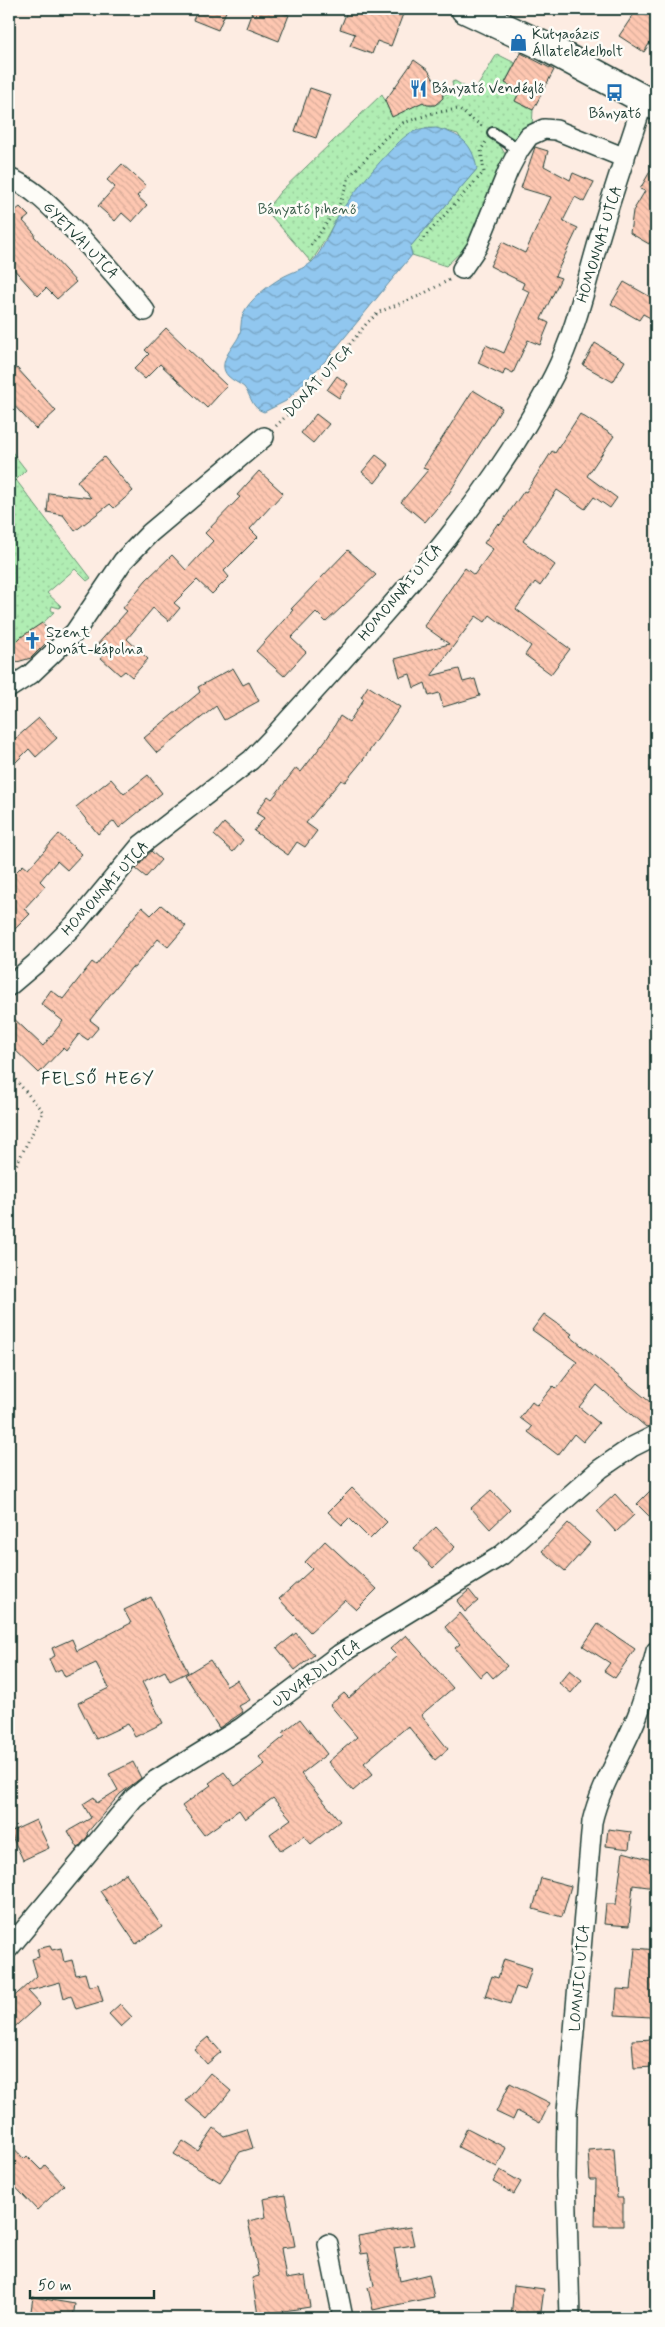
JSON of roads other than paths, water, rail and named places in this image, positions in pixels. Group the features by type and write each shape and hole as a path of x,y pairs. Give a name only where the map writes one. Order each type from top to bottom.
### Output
{"street":[{"path":"465,9 546,47 650,103"},
{"name":"HOMONNAI UTCA","path":"9,986 36,964 78,921 141,845 251,760 415,578 472,504 536,406 567,345 625,158 650,103"},
{"path":"462,269 477,247 519,150 529,136 544,129 556,130 625,158"},
{"name":"GYETVAI UTCA","path":"9,178 41,197 106,263 145,311"},
{"path":"9,688 31,674 76,632 123,561 150,533 264,437"},
{"name":"UDVARDI UTCA","path":"9,1948 134,1798 156,1780 241,1728 364,1638 502,1555 600,1469 632,1447 656,1436"},
{"name":"LOMNICI UTCA","path":"570,2318 566,2176 567,2112 592,1822 597,1801 610,1769 638,1714 656,1651"},
{"path":"328,2244 343,2318"}],"lane":[{"path":"493,133 519,150"}],"water":[{"path":"436,128 459,137 464,141 472,152 477,169 410,247 412,255 327,359 286,401 264,412 260,410 254,405 244,387 228,376 224,366 227,356 239,336 242,317 246,309 254,298 271,285 312,262 320,252 335,222 351,197 399,142 414,132"}],"place":[{"name":"Kutyaoázis Állateledelbolt","path":"518,43"},
{"name":"Bányató Vendéglő","path":"418,88"},
{"name":"Bányató","path":"615,92"},
{"name":"Szent Donát-kápolna","path":"32,641"}],"district":[{"name":"FELSŐ HEGY","path":"98,1078"}],"park label":[{"name":"Bányató pihenő","path":"307,209"}]}
